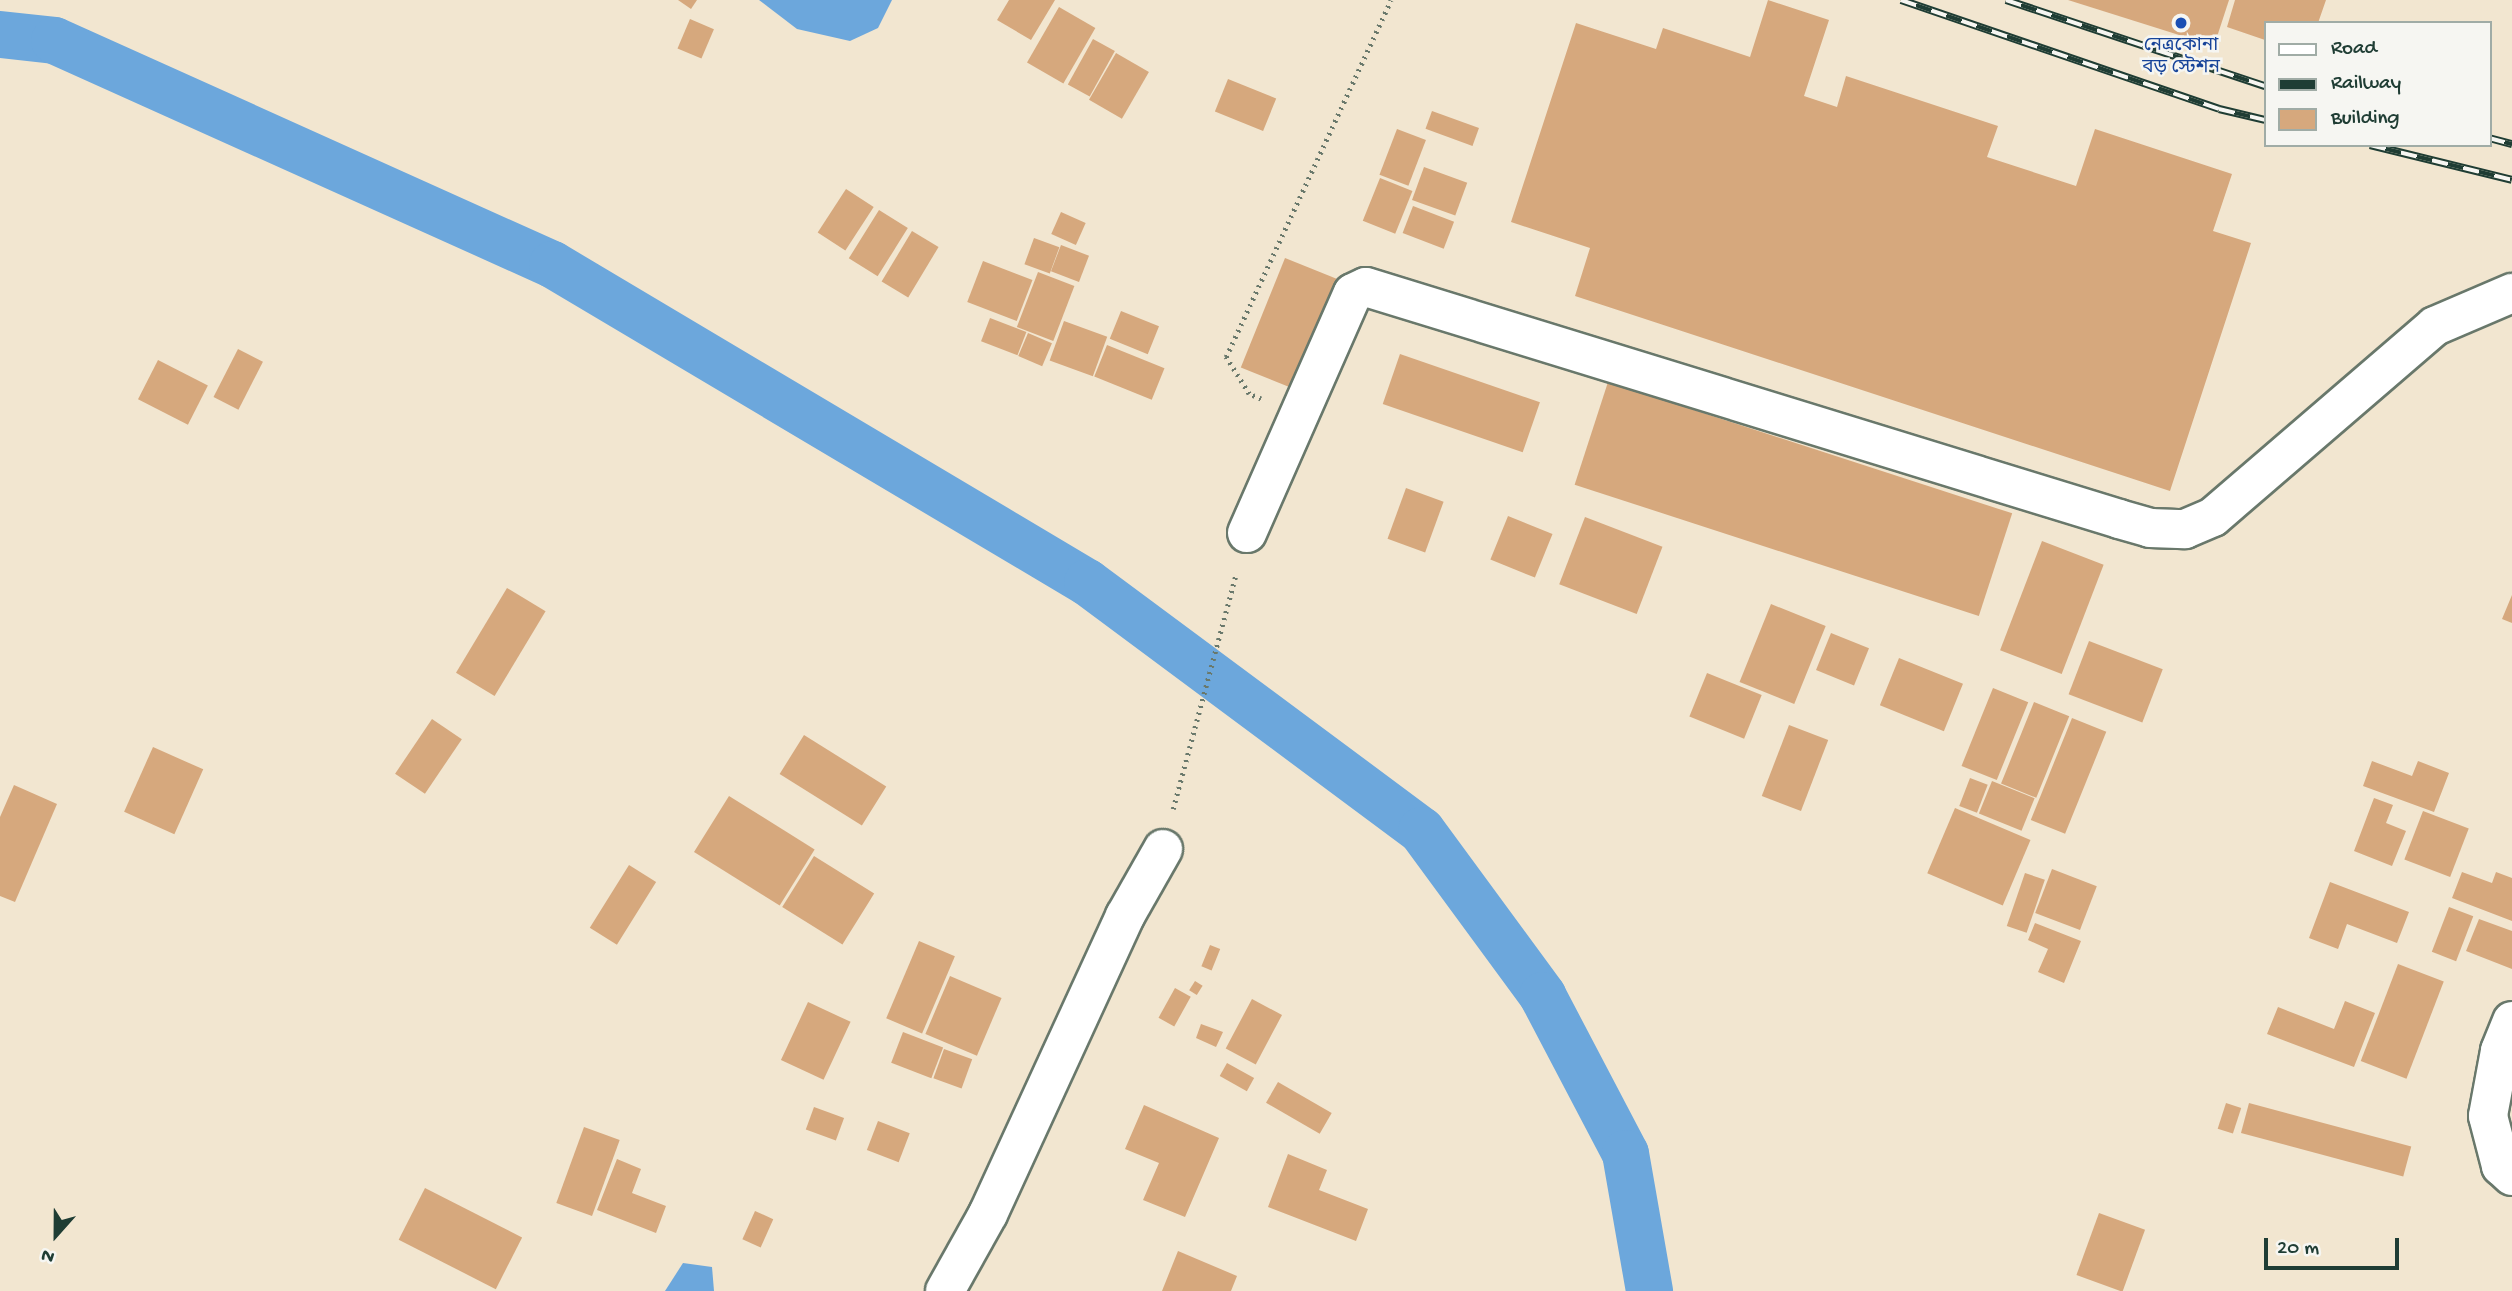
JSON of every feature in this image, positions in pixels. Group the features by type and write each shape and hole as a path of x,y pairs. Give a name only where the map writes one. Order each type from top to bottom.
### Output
{"street":[{"path":"1247,533 1353,293 1366,287 2119,519 2150,528 2185,529 2213,517 2435,326 2512,293"},
{"path":"945,1291 988,1214 1125,916 1163,849"},
{"path":"2512,1021 2500,1051 2488,1116 2501,1166 2512,1176"}],"path":[{"path":"1300,415 1249,394 1226,357 1391,0"},
{"path":"1163,849 1247,533"}],"water":[{"path":"759,0 892,0 878,28 850,41 797,29"},
{"path":"683,1263 712,1267 714,1291 665,1291"}],"building":[{"path":"678,0 697,0 691,9"},
{"path":"1009,0 1055,0 1031,40 997,20"},
{"path":"1768,0 1829,20 1804,96 1837,107 1846,76 1998,126 1987,157 2076,186 2095,129 2232,174 2213,231 2251,243 2170,491 1575,296 1590,248 1511,222 1576,23 1656,49 1663,28 1750,57"},
{"name":"নেত্রকোনা বড় স্টেশন","path":"2068,0 2229,0 2214,46"},
{"path":"2235,0 2326,0 2319,21 2264,21 2264,40 2227,27"},
{"path":"1059,7 1095,28 1063,83 1027,62"},
{"path":"690,19 714,29 701,59 677,48"},
{"path":"1093,39 1115,51 1090,97 1068,84"},
{"path":"1116,53 1149,72 1122,119 1089,100"},
{"path":"1228,79 1276,98 1263,131 1215,111"},
{"path":"1432,111 1479,128 1472,146 1426,129"},
{"path":"1397,129 1426,140 1408,186 1379,175"},
{"path":"1424,167 1467,183 1455,216 1412,200"},
{"path":"1380,178 1412,191 1395,234 1363,221"},
{"path":"846,189 874,207 845,251 818,233"},
{"path":"1413,206 1454,222 1444,249 1403,233"},
{"path":"879,210 908,228 878,276 849,258"},
{"path":"1061,212 1086,223 1076,245 1051,234"},
{"path":"912,231 939,247 908,298 882,282"},
{"path":"1034,238 1059,247 1050,274 1024,264"},
{"path":"1061,245 1089,256 1079,282 1051,271"},
{"path":"1285,258 1345,282 1301,392 1241,367"},
{"path":"983,261 1032,280 1017,321 967,302"},
{"path":"1038,272 1074,286 1053,341 1017,327"},
{"path":"1121,311 1159,326 1148,354 1110,339"},
{"path":"990,318 1026,332 1017,355 981,341"},
{"path":"1064,321 1107,337 1093,376 1050,360"},
{"path":"1028,333 1052,343 1042,366 1018,356"},
{"path":"1107,345 1164,368 1152,400 1094,377"},
{"path":"238,349 263,362 238,410 213,397"},
{"path":"1400,354 1540,402 1523,452 1383,404"},
{"path":"158,360 208,385 188,425 138,399"},
{"path":"1608,382 2012,513 1979,616 1575,485"},
{"path":"1406,488 1444,502 1425,552 1388,539"},
{"path":"1508,516 1553,534 1535,578 1490,560"},
{"path":"1585,517 1662,547 1637,614 1559,584"},
{"path":"2042,541 2104,565 2062,674 2000,650"},
{"path":"507,588 546,611 495,696 456,673"},
{"path":"2512,595 2512,623 2502,619"},
{"path":"1771,604 1826,626 1794,704 1740,682"},
{"path":"1831,633 1869,648 1854,685 1816,670"},
{"path":"2089,641 2163,669 2142,723 2069,694"},
{"path":"1899,658 1963,684 1944,731 1880,705"},
{"path":"1707,673 1762,695 1744,739 1689,717"},
{"path":"1993,688 2028,702 1997,780 1962,766"},
{"path":"2034,702 2069,716 2036,798 2001,784"},
{"path":"2072,718 2106,732 2065,834 2031,820"},
{"path":"432,719 462,739 425,794 395,774"},
{"path":"1789,725 1828,740 1801,811 1762,796"},
{"path":"804,735 886,786 862,825 780,774"},
{"path":"153,747 203,769 174,834 124,812"},
{"path":"2372,761 2412,776 2418,761 2449,773 2434,812 2363,786"},
{"path":"1970,778 1988,785 1977,813 1959,806"},
{"path":"1992,781 2035,798 2022,831 1979,813"},
{"path":"14,785 57,804 15,902 0,896 0,817"},
{"path":"729,796 815,850 780,905 694,852"},
{"path":"2374,798 2393,805 2386,823 2406,831 2392,866 2354,851"},
{"path":"1955,808 2030,840 2003,905 1927,873"},
{"path":"2423,811 2469,829 2450,877 2404,860"},
{"path":"814,856 874,894 842,945 782,907"},
{"path":"629,865 656,882 617,945 590,928"},
{"path":"2052,869 2097,886 2080,930 2035,913"},
{"path":"2462,872 2492,883 2496,872 2512,878 2512,921 2452,898"},
{"path":"2025,873 2045,880 2027,933 2007,926"},
{"path":"2330,882 2409,912 2397,943 2347,924 2338,949 2309,938"},
{"path":"2449,907 2473,916 2456,961 2432,952"},
{"path":"2479,919 2512,931 2512,969 2466,951"},
{"path":"2035,923 2081,941 2064,983 2038,972 2048,949 2028,940"},
{"path":"919,941 955,956 922,1034 886,1018"},
{"path":"1210,945 1220,949 1212,970 1201,966"},
{"path":"2398,964 2444,982 2406,1079 2361,1061"},
{"path":"950,976 1002,998 977,1056 925,1034"},
{"path":"1195,981 1203,986 1197,995 1189,990"},
{"path":"1175,988 1191,997 1174,1026 1159,1018"},
{"path":"1252,999 1282,1015 1256,1064 1226,1048"},
{"path":"2345,1001 2375,1013 2354,1067 2267,1034 2278,1007 2334,1029"},
{"path":"808,1002 851,1022 824,1080 781,1060"},
{"path":"1201,1024 1223,1032 1216,1047 1196,1038"},
{"path":"903,1032 943,1047 931,1078 891,1063"},
{"path":"944,1049 972,1059 962,1088 933,1078"},
{"path":"1227,1063 1254,1078 1247,1091 1220,1076"},
{"path":"1278,1082 1332,1113 1320,1134 1266,1103"},
{"path":"2226,1103 2241,1108 2233,1134 2218,1129"},
{"path":"2249,1103 2411,1146 2403,1176 2241,1133"},
{"path":"1144,1105 1219,1138 1185,1217 1143,1200 1159,1163 1125,1149"},
{"path":"814,1107 844,1118 836,1140 806,1130"},
{"path":"878,1121 910,1133 899,1162 867,1150"},
{"path":"584,1127 620,1140 592,1216 556,1203"},
{"path":"1288,1154 1327,1170 1319,1190 1368,1209 1356,1241 1268,1207"},
{"path":"617,1159 641,1169 632,1193 666,1206 656,1233 597,1210"},
{"path":"425,1188 522,1237 496,1289 399,1240"},
{"path":"755,1211 773,1219 761,1247 742,1239"},
{"path":"2099,1213 2145,1230 2123,1291 2076,1275"},
{"path":"1178,1251 1237,1276 1231,1291 1162,1291"}],"waterway":[{"path":"0,34 54,40 552,264 1087,582 1421,830 1542,995 1625,1153 1649,1291"}],"railway":[{"path":"1901,0 2219,109 2264,120"},
{"path":"2006,0 2264,86"},
{"path":"2491,139 2512,144"},
{"path":"2378,147 2512,180"}],"place":[{"name":"নেত্রকোনা বড় স্টেশন","path":"2181,23"}]}
